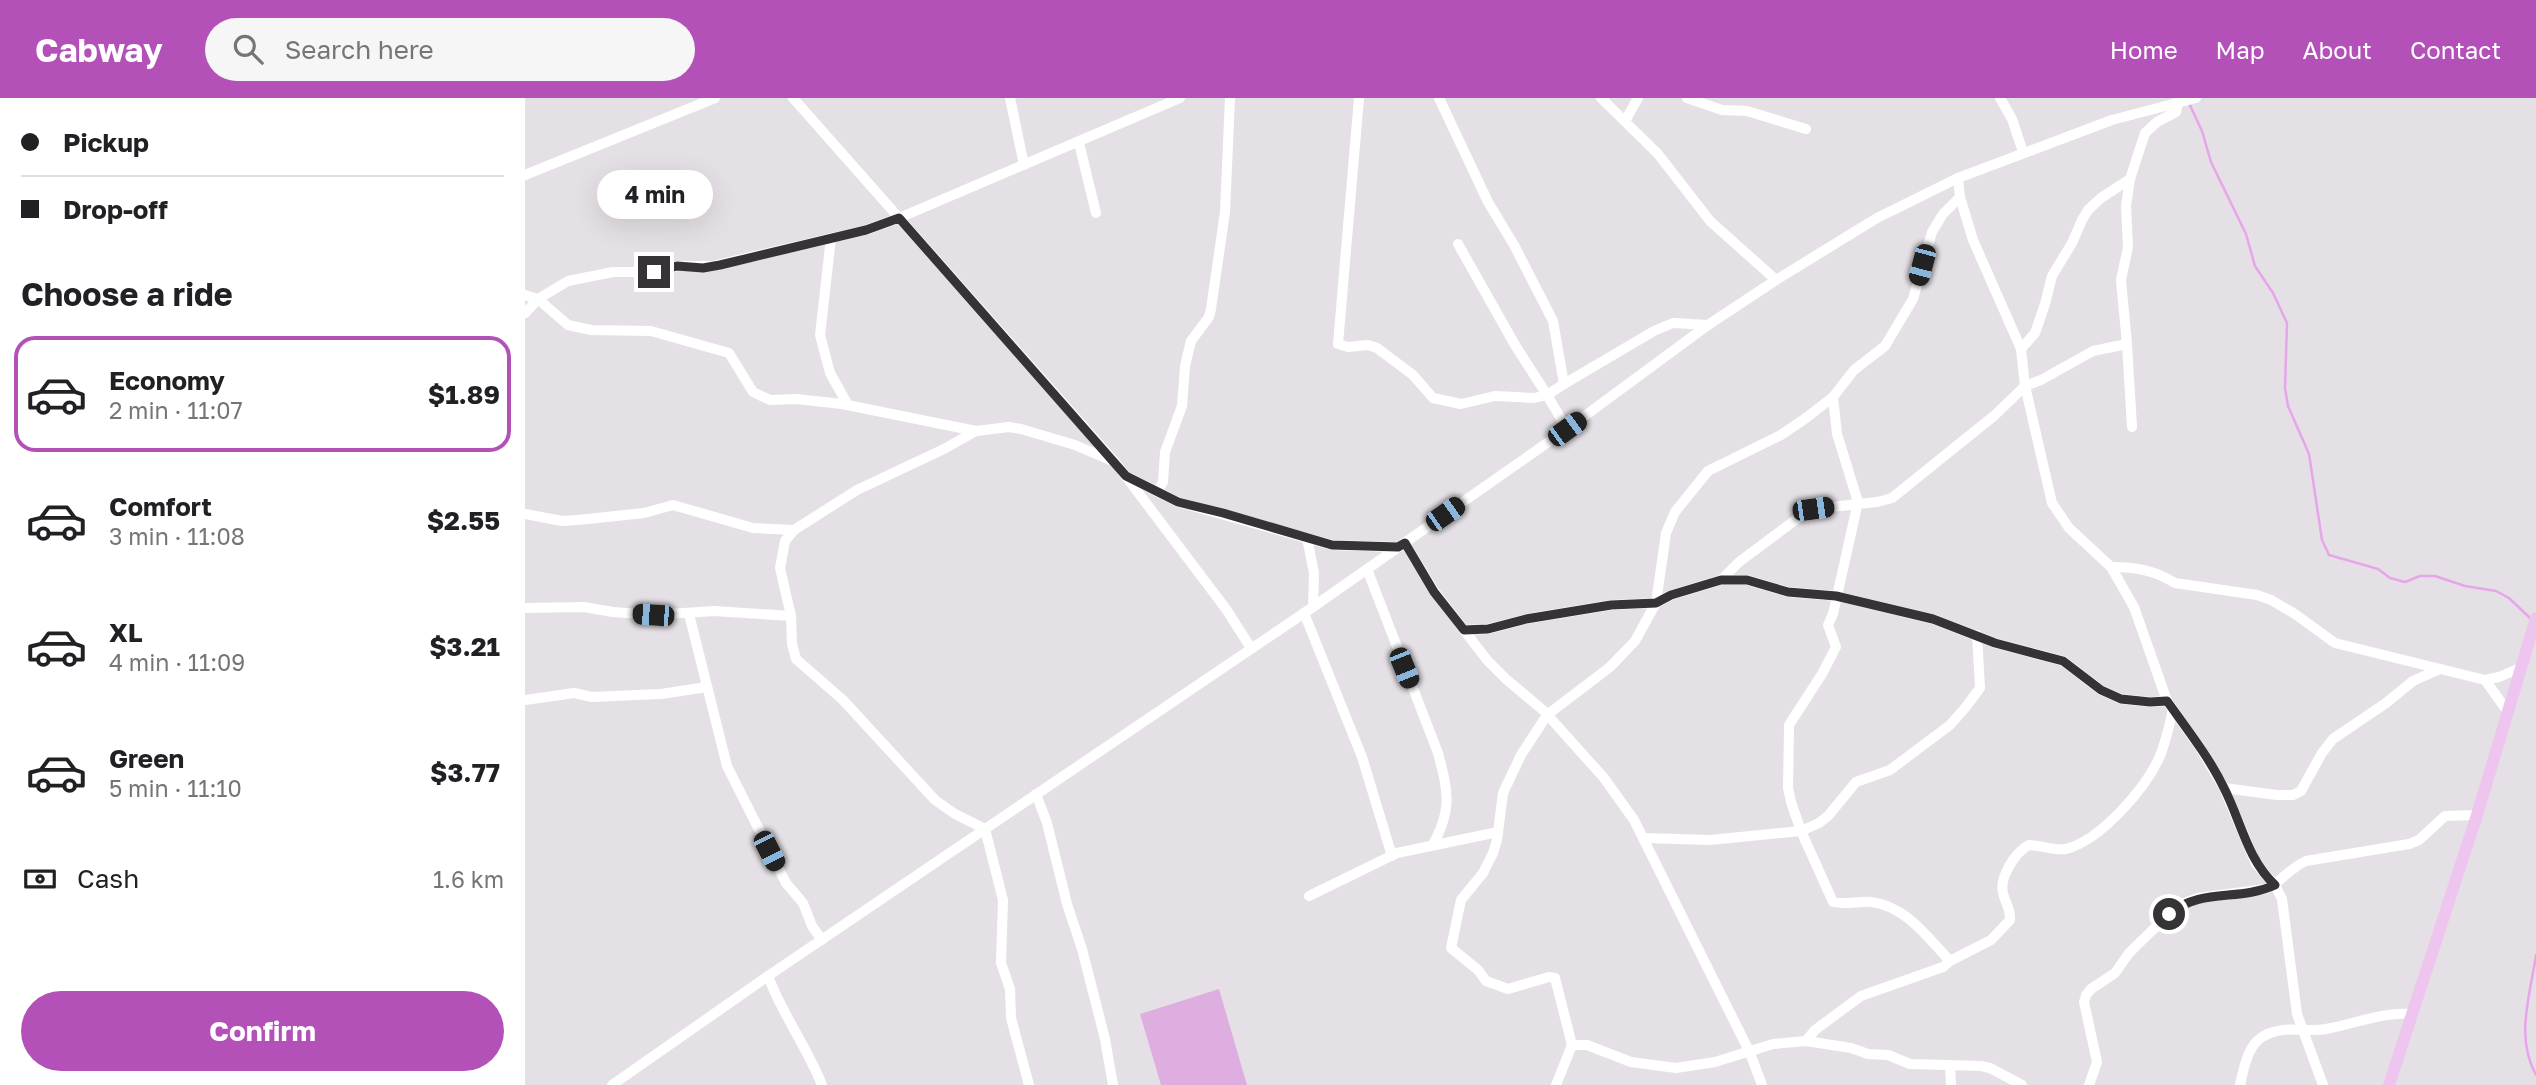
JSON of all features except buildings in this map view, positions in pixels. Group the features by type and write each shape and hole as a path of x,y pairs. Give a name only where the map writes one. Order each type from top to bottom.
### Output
{"main road":[{"path":"2389,1085 2477,816 2536,618"}],"street":[{"path":"525,175 715,98"},
{"path":"793,98 1115,462 1226,609 1251,648"},
{"path":"1010,98 1024,165"},
{"path":"525,313 538,299 563,283 577,279 613,272 659,272 677,266 703,268 866,230 1079,143 1180,98"},
{"path":"1157,492 1163,482 1165,452 1182,406 1185,366 1191,341 1209,317 1211,309 1225,212 1230,98"},
{"path":"1359,98 1338,344 1377,348 1413,376 1433,398 1461,404 1496,396 1534,398 1547,395 1654,331 1673,323 1708,325"},
{"path":"1439,98 1488,202 1514,245 1553,321 1564,384"},
{"path":"1601,98 1658,154 1710,221 1776,280"},
{"path":"1625,121 1638,98"},
{"path":"1687,98 1722,110 1747,111 1806,129"},
{"path":"2000,98 2012,119 2023,152"},
{"path":"612,1085 768,976 1313,607 1567,429 1708,325 1776,280 1877,218 1958,178 2112,120 2196,98"},
{"path":"2132,427 2121,280 2128,247 2126,206 2130,178 2145,133 2157,122 2176,112 2181,102"},
{"path":"1079,143 1096,213"},
{"path":"1958,178 1960,197 1973,240 2021,348 2025,386 2052,503 2069,528 2111,567 2134,607 2170,705 2224,788 2256,864 2275,885 2282,899 2294,997 2323,1085"},
{"path":"2021,348 2035,333 2052,276 2088,210 2130,178"},
{"path":"1556,1085 1572,1045 1555,978 1549,977 1508,989 1486,981 1478,970 1451,948 1461,900 1483,873 1493,853 1499,832 1500,807 1507,785 1521,755 1547,715 1624,653 1635,641 1656,603 1666,533 1675,512 1701,478 1713,468 1781,435 1833,397 1849,374 1885,346 1913,299 1932,232 1943,214 1960,197"},
{"path":"831,237 820,335 830,373 848,405"},
{"path":"1458,244 1515,345 1567,429"},
{"path":"525,295 538,299 568,325 591,330 651,331 729,353 753,392 765,398 848,405 976,431 1009,427 1035,431 1075,444 1115,462"},
{"path":"1721,580 1739,562 1806,512 1892,498 1995,415 2025,386 2093,351 2127,344"},
{"path":"1833,397 1837,434 1858,502 1828,625 1836,647 1789,725 1788,788 1801,831 1833,902 1865,901 1889,906 1909,918 1949,961"},
{"path":"976,431 961,441 857,490 794,530 785,541 780,555 780,568 791,616 794,653 803,667 843,700 935,800 985,829 1003,900 1001,963 1010,989 1011,1018 1029,1085"},
{"path":"1126,476 1178,502 1332,545 1402,545"},
{"path":"525,514 562,521 644,513 673,505 753,528 794,530"},
{"path":"1307,538 1314,573 1313,607"},
{"path":"1402,545 1434,592 1496,670 1547,715 1604,778 1634,820 1750,1053 1762,1085"},
{"path":"2111,567 2137,567 2164,576 2175,583 2257,595 2295,614 2335,643 2485,680 2520,668"},
{"path":"1367,569 1438,752 1448,805 1446,817 1432,846"},
{"path":"1464,630 1488,629 1526,619 1611,605 1656,603 1679,592 1721,580 1747,580 1788,592 1836,596 1927,617 1995,643 2063,661 2101,690 2121,699 2170,705"},
{"path":"525,608 584,607 613,612 689,614 714,611 791,616"},
{"path":"1304,613 1357,744 1392,856"},
{"path":"689,614 727,766 786,883 803,903 812,926 823,940"},
{"path":"1643,838 1710,840 1801,831 1828,816 1856,782 1890,770 1950,725 1965,708 1980,688 1977,635"},
{"path":"2224,788 2277,795 2293,795 2301,791 2333,739 2413,681 2441,669"},
{"path":"2485,680 2508,712"},
{"path":"525,700 574,693 592,697 661,694 707,687"},
{"path":"1806,1041 1815,1030 1857,998 1943,967 1949,961 1991,940 2010,920 2002,890 2003,879 2019,852 2028,845 2061,849 2099,832 2142,786 2158,759 2168,734 2170,705"},
{"path":"1036,794 1082,949 1105,1039 1113,1085"},
{"path":"2089,1085 2097,1062 2084,1002 2086,995 2115,972 2129,953 2184,903 2198,898 2248,893 2275,885 2295,866 2306,861 2409,844 2419,840 2445,816 2477,816"},
{"path":"1309,896 1392,856 1499,832"},
{"path":"768,976 777,999 822,1085"},
{"path":"2240,1085 2252,1046 2273,1032 2304,1032 2338,1027 2385,1014 2411,1014"},
{"path":"1572,1045 1587,1045 1631,1062 1676,1068 1715,1062 1773,1044 1806,1041 1851,1048 1868,1054 1888,1055 1910,1063 1990,1068 2022,1085"},
{"path":"1950,1065 1951,1085"}],"shaded area":[{"path":"1219,989 1247,1085 1161,1085 1140,1014"}],"waterway":[{"path":"2188,101 2202,131 2211,162 2246,234 2255,266 2273,293 2287,323 2285,388 2288,406 2309,454 2322,540 2329,555 2378,569 2390,578 2405,582 2420,576 2435,576 2465,586 2496,591 2509,598 2530,618"},
{"path":"2536,955 2525,1031 2526,1046 2536,1075"}],"route":[{"path":"654,272 677,266 703,268 720,265 866,230 899,218 1126,476 1178,502 1332,545 1398,547 1405,543 1434,592 1464,630 1488,629 1526,619 1611,605 1656,603 1671,595 1721,580 1747,580 1788,592 1836,596 1920,615 1995,643 2063,661 2101,690 2121,699 2167,701 2199,746 2224,788 2256,864 2275,885 2248,893 2190,900 2169,914"}]}
